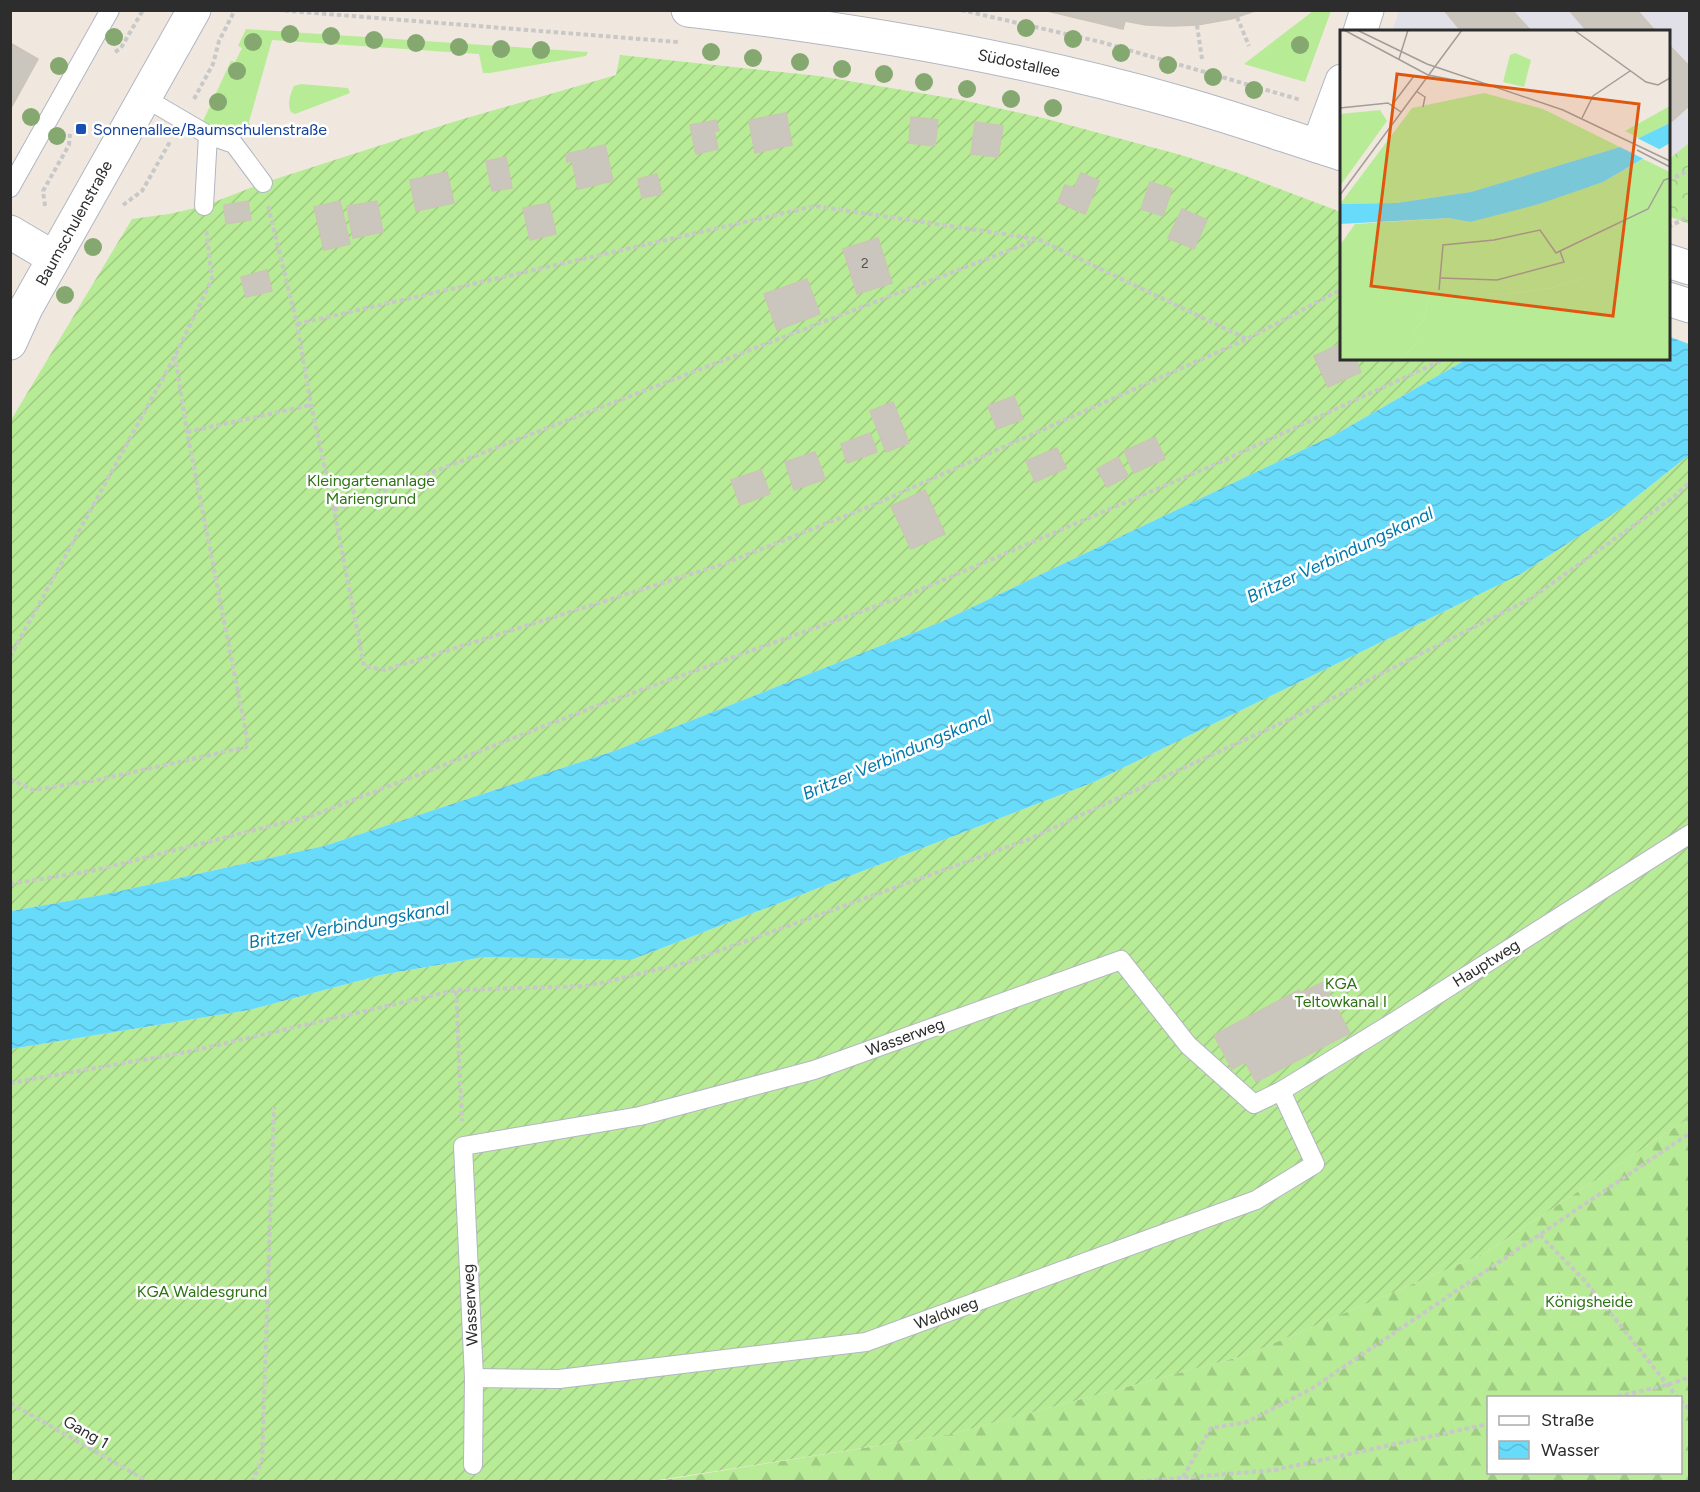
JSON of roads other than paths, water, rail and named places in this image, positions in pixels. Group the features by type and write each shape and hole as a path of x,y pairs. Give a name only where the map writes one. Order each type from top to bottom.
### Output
{"main road":[{"name":"Baumschulenstraße","path":"10,343 26,308 194,10"},
{"path":"1361,30 1367,10"},
{"name":"Südostallee","path":"688,26 890,37 1025,64 1182,103 1330,150"},
{"path":"1330,150 1340,87"},
{"path":"10,232 54,258"},
{"path":"1670,262 1689,268"},
{"path":"1670,300 1689,306"}],"lane":[{"path":"10,188 110,10"},
{"path":"145,98 208,135 234,144 262,183"},
{"path":"204,206 208,135"},
{"name":"Hauptweg","path":"1281,1091 1689,834"},
{"name":"Wasserweg","path":"473,1465 474,1378 463,1146 640,1116 814,1070 1121,960 1188,1046 1254,1104 1281,1091"},
{"name":"Waldweg","path":"474,1378 559,1379 866,1342 1256,1200 1315,1164 1281,1091"}],"water":[{"name":"Britzer Verbindungskanal","path":"1689,264 1689,455 1625,506 1521,574 1094,782 631,960 484,957 381,975 249,1010 11,1049 11,911 102,895 324,846 614,751 941,622 1336,434 1465,360 1670,360 1670,276"}],"place":[{"name":"Sonnenallee/Baumschulenstraße","path":"81,129"}],"park label":[{"name":"Kleingartenanlage Mariengrund","path":"371,489"},
{"name":"KGA Teltowkanal I","path":"1341,992"},
{"name":"KGA Waldesgrund","path":"202,1291"},
{"name":"Königsheide","path":"1589,1301"}]}
